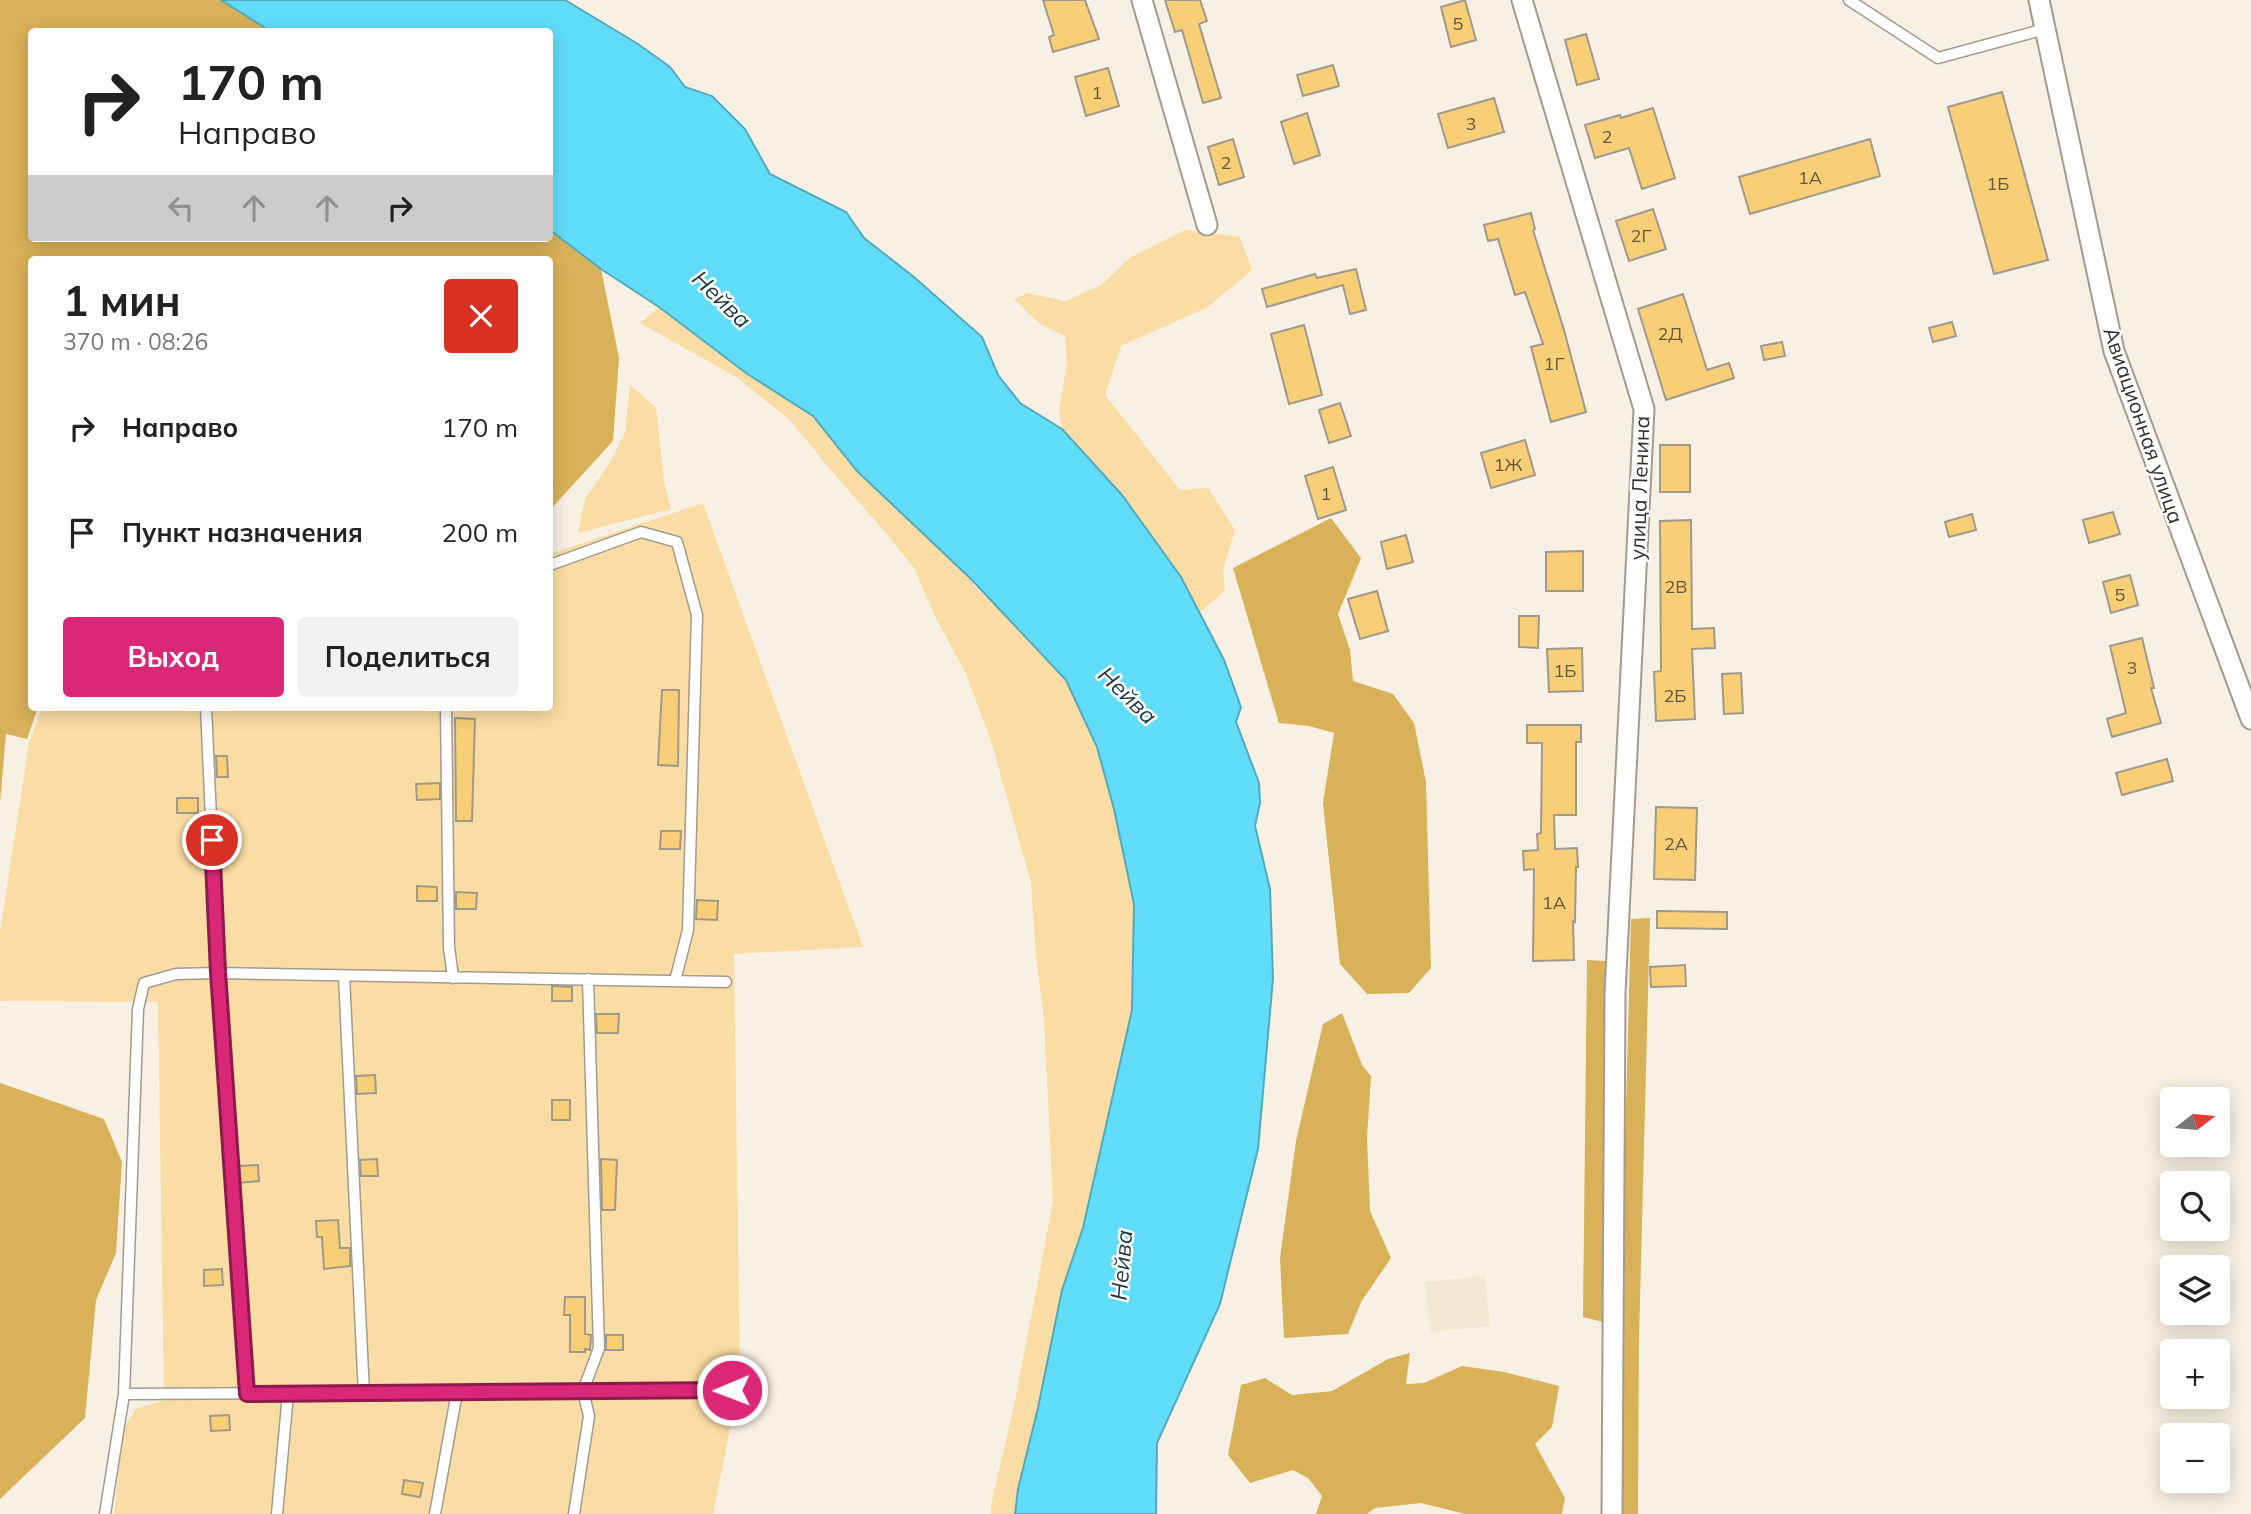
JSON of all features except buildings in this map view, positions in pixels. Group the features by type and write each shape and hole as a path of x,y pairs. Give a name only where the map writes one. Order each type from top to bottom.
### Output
{"street":[{"path":"1142,0 1207,225"},
{"name":"улица Ленина","path":"1522,0 1643,409 1615,993 1612,1514"},
{"name":"Авиационная улица","path":"2039,0 2114,351 2251,719"}],"lane":[{"path":"1849,0 1938,58 2045,29"},
{"path":"553,564 641,532 677,542 697,615 688,930 675,981"},
{"path":"206,711 218,972 247,1394"},
{"path":"446,711 449,947 453,978"},
{"path":"105,1514 124,1394 138,1009 144,983 176,974 218,972 726,982"},
{"path":"344,976 364,1394"},
{"path":"574,1514 589,1416 583,1391 599,1348 588,979"},
{"path":"124,1394 732,1390"},
{"path":"435,1514 457,1392"},
{"path":"277,1514 288,1394"}],"shaded area":[{"path":"0,0 221,0 265,28 28,28 28,242 553,242 553,232 601,269 619,358 613,441 553,507 553,256 28,256 28,711 37,711 27,739 6,734 0,803"},
{"path":"1185,230 1240,237 1252,270 1208,307 1121,346 1105,395 1180,490 1208,488 1235,530 1223,570 1225,591 1200,612 1181,577 1122,495 1062,429 1059,410 1067,363 1065,336 1041,325 1014,299 1028,293 1065,301 1101,285 1131,257"},
{"path":"659,307 746,373 813,416 857,471 970,578 974,586 1027,637 1066,680 1097,747 1114,809 1134,904 1132,1010 1083,1228 1062,1290 1018,1489 1015,1514 991,1514 991,1505 1015,1401 1053,1202 1044,1019 1036,957 1031,882 991,741 966,674 935,616 914,568 790,420 736,377 640,323"},
{"path":"630,385 656,407 664,481 671,509 578,533 585,499 611,461 625,432"},
{"path":"703,503 863,947 734,954 740,1380 713,1514 114,1514 123,1430 136,1409 164,1400 158,1002 0,1001 0,932 29,743 41,711 553,711 553,553"},
{"path":"1331,518 1361,558 1338,614 1350,650 1353,681 1393,694 1414,723 1426,782 1431,968 1409,993 1367,994 1340,964 1323,803 1334,733 1309,726 1279,723 1233,568"},
{"path":"1650,918 1639,1339 1638,1514 1620,1514 1623,1220 1631,919"},
{"path":"1587,960 1606,961 1603,1322 1583,1317"},
{"path":"1342,1013 1362,1065 1371,1076 1367,1137 1370,1211 1391,1258 1361,1302 1348,1334 1284,1338 1280,1258 1296,1141 1323,1024"},
{"path":"0,1083 104,1119 122,1162 116,1253 96,1300 85,1418 0,1499"},
{"path":"1485,1276 1490,1326 1430,1332 1425,1282"},
{"path":"1410,1353 1406,1384 1424,1383 1462,1366 1504,1372 1559,1386 1552,1427 1535,1444 1565,1498 1562,1514 1465,1514 1421,1503 1375,1508 1367,1514 1316,1514 1322,1496 1308,1478 1293,1470 1250,1483 1228,1455 1241,1385 1265,1378 1292,1395 1332,1391 1388,1359"}],"water":[{"name":"Нейва","path":"221,0 565,0 638,44 670,67 685,87 712,96 745,129 770,174 846,212 864,238 914,277 982,337 998,375 1020,403 1062,429 1122,495 1181,577 1224,660 1241,707 1236,722 1259,783 1260,803 1255,826 1270,889 1273,978 1258,1149 1220,1304 1157,1443 1156,1514 1015,1514 1018,1489 1062,1290 1083,1228 1132,1010 1134,904 1114,809 1097,747 1066,680 970,578 857,471 813,416 746,373 553,232 553,28 265,28"}],"route":[{"path":"212,840 218,972 247,1394 732,1390"}]}
